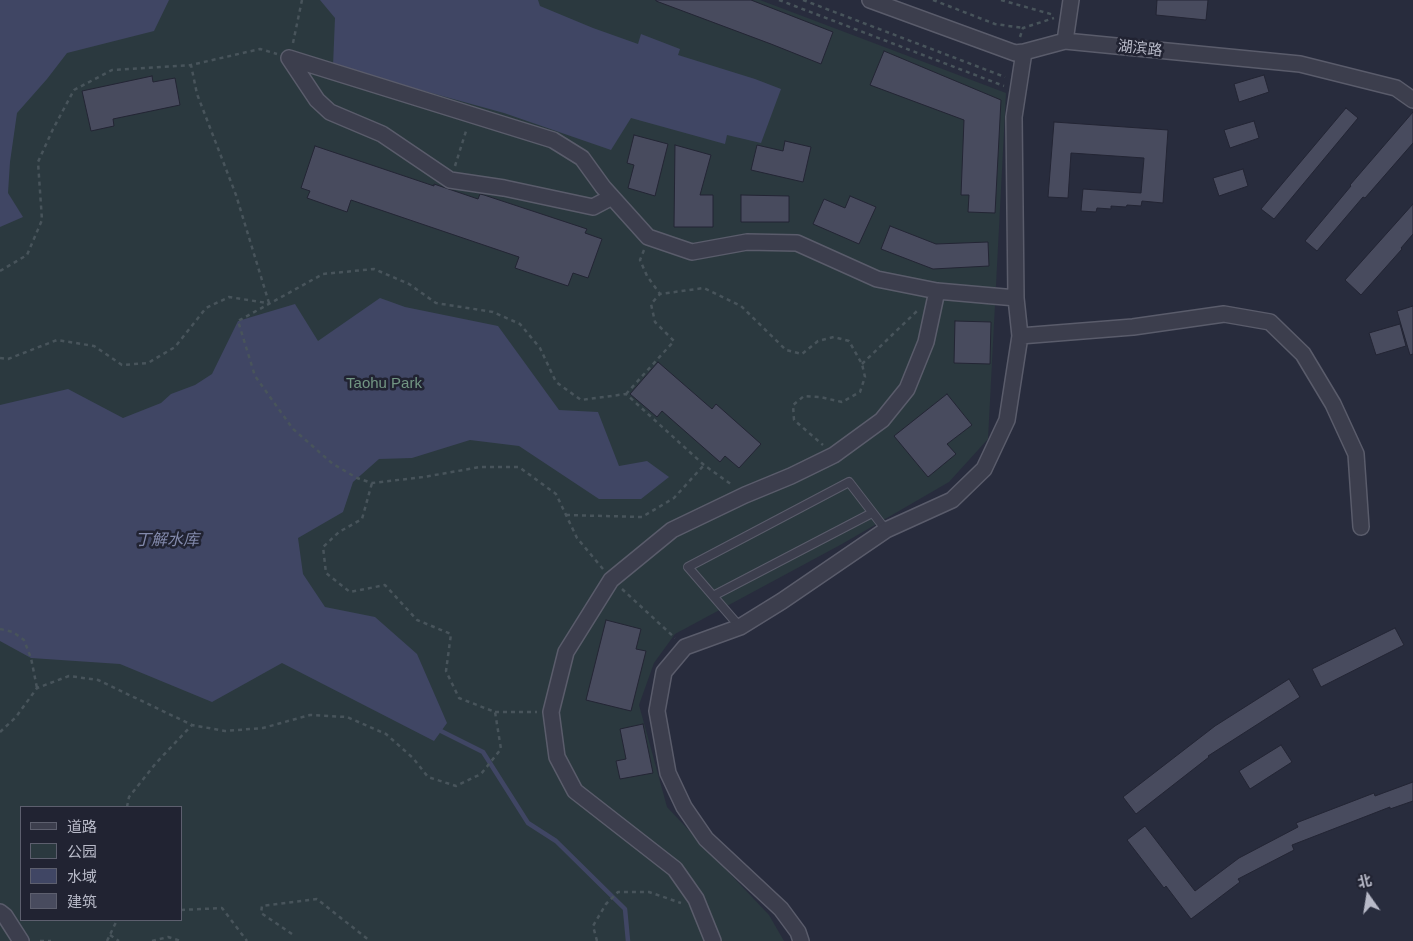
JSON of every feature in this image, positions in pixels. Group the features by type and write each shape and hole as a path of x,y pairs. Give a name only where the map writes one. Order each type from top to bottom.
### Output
{"street":[{"path":"800,941 798,932 781,909 706,839 684,807 668,772 657,711 664,672 685,647 740,627 782,601 886,530 952,500 984,469 1007,420 1020,336 1016,298 1014,117 1020,52 870,0"},
{"path":"1065,41 1071,0"},
{"name":"湖滨路","path":"1020,52 1065,41 1300,64 1396,88 1413,100"},
{"path":"290,58 553,140 582,158 612,197 648,237 692,252 747,242 797,243 877,279 937,291 1016,298"},
{"path":"290,58 317,100 330,112 382,134 450,180 504,188 593,207 612,197"},
{"path":"713,941 696,899 675,869 575,791 557,757 551,712 566,652 612,580 672,530 745,494 791,476 834,454 882,420 907,389 926,342 937,291"},
{"path":"1020,336 1132,327 1224,314 1270,322 1303,354 1333,404 1356,454 1361,527"},
{"path":"0,912 5,916 21,941"}],"lane":[{"path":"740,627 688,567 849,482 886,530"},
{"path":"713,596 872,512"}],"path":[{"path":"0,271 27,255 42,220 38,162 74,90 112,70 191,65 260,50 290,58 302,0"},
{"path":"779,0 1005,86"},
{"path":"803,0 1008,78"},
{"path":"933,0 995,24 1023,28 1059,16 1001,0"},
{"path":"1020,52 1023,28"},
{"path":"191,65 197,94 236,195 269,303"},
{"path":"450,180 472,115"},
{"path":"648,237 640,260 647,276 660,294"},
{"path":"685,647 612,580 577,538 556,494 519,467 480,467 424,477 372,483 357,478 334,464 294,429 255,376 238,321 323,274 374,269 409,284 436,303 493,312 520,324 540,348 556,382 581,400 626,394 674,341 655,322 651,304 660,294 704,288 741,306 786,350 802,354 818,341 834,337 849,341 862,364 865,377 860,392 842,402 820,397 804,396 793,405 794,420 834,454"},
{"path":"0,358 8,359 58,340 94,346 122,365 148,363 175,347 206,308 229,297 269,303"},
{"path":"862,364 917,311"},
{"path":"626,394 704,465 745,494"},
{"path":"566,515 642,517 674,498 704,465"},
{"path":"372,483 362,519 339,532 323,547 326,573 350,592 385,585 418,620 451,634 446,671 459,698 495,712 551,712"},
{"path":"0,629 13,632 24,640 37,688"},
{"path":"0,732 16,717 37,688 69,676 98,680 192,725 225,731 264,728 310,715 348,718 386,734 413,758 428,777 456,786 481,774 501,749 495,712"},
{"path":"126,806 128,797 156,763 192,725"},
{"path":"597,941 593,926 606,904 618,892 649,892 681,903 696,899"},
{"path":"292,934 261,913 262,906 317,899 370,941"},
{"path":"182,910 222,908 247,941"},
{"path":"107,941 117,921"},
{"path":"110,935 120,941"},
{"path":"152,941 168,937 181,941"},
{"path":"40,941 50,941"}],"green space":[{"name":"Taohu Park","path":"0,0 760,0 1006,93 988,439 949,482 842,544 675,634 654,663 639,705 667,807 769,915 784,941 0,941"}],"water":[{"path":"0,0 169,0 154,31 67,53 17,113 8,193 23,217 0,227"},
{"path":"320,0 538,0 540,6 593,28 638,44 641,34 680,49 678,55 781,89 761,143 727,135 725,144 631,118 611,150 504,113 333,66 335,18"},
{"name":"丁解水库","path":"380,298 405,307 498,326 559,410 598,412 619,466 647,461 669,477 641,499 599,499 519,446 470,440 412,458 379,459 353,482 343,512 298,538 303,574 325,607 375,617 417,654 447,723 434,741 282,663 212,702 120,664 31,658 0,641 0,405 68,389 123,418 161,403 171,394 195,385 212,374 238,321 295,304 318,341"}],"building":[{"path":"656,0 751,0 833,32 821,64"},
{"path":"1157,0 1208,0 1206,20 1156,15"},
{"path":"884,51 1001,100 995,213 968,212 969,195 961,195 964,120 870,85"},
{"path":"1264,75 1269,92 1239,102 1234,84"},
{"path":"152,76 153,82 175,78 180,105 113,119 114,126 91,131 82,91"},
{"path":"1346,108 1358,118 1274,219 1261,209"},
{"path":"1413,112 1413,143 1317,251 1305,241"},
{"path":"1254,121 1259,138 1230,148 1224,130"},
{"path":"1054,122 1168,130 1163,203 1142,201 1141,206 1111,206 1111,209 1097,208 1096,212 1081,211 1083,189 1141,193 1144,158 1071,153 1068,198 1048,197"},
{"path":"634,135 668,144 655,196 628,188 634,165 627,163"},
{"path":"785,141 811,147 803,182 751,170 757,145 783,151"},
{"path":"675,145 711,155 700,195 713,195 713,227 674,227"},
{"path":"315,146 434,186 434,184 478,199 480,194 484,195 587,229 585,233 602,239 588,278 573,273 568,286 515,268 519,257 351,200 347,212 307,198 310,191 301,188"},
{"path":"1243,169 1248,186 1219,196 1213,178"},
{"path":"741,195 789,196 789,222 741,222"},
{"path":"850,196 876,207 859,244 813,224 824,199 845,208"},
{"path":"1413,204 1413,234 1361,295 1345,280"},
{"path":"890,226 936,244 988,242 989,266 933,269 881,249"},
{"path":"1413,306 1413,354 1410,355 1397,311"},
{"path":"955,321 991,322 990,364 954,363"},
{"path":"1400,324 1406,346 1376,355 1369,333"},
{"path":"658,362 712,409 716,404 761,444 739,468 725,456 720,462 662,411 657,417 630,394"},
{"path":"947,394 972,425 947,444 956,454 928,477 894,436"},
{"path":"606,620 641,629 636,649 646,651 631,711 586,700"},
{"path":"1395,628 1404,645 1321,687 1312,669"},
{"path":"1289,679 1300,697 1208,756 1136,814 1123,797 1215,726"},
{"path":"643,724 653,773 620,779 616,761 626,759 620,729"},
{"path":"1281,745 1292,762 1250,789 1239,771"},
{"path":"1413,782 1413,801 1390,809 1390,807 1292,845 1294,850 1238,879 1240,882 1191,919 1127,840 1145,826 1195,891 1239,858 1298,827 1296,823 1374,793 1375,796"}],"waterway":[{"path":"441,731 483,752 528,823 556,841 625,909 628,941"}]}
